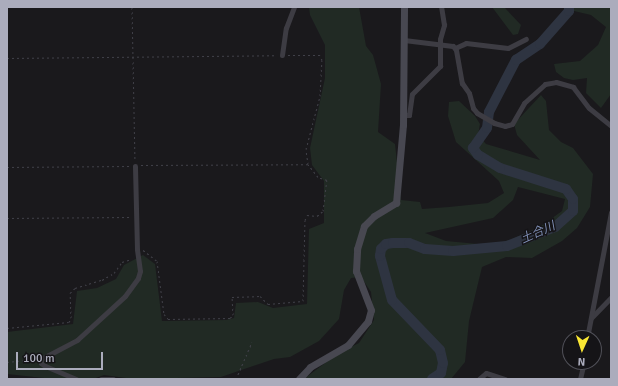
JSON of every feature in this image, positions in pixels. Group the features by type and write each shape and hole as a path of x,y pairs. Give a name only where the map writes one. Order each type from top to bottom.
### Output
{"street":[{"path":"282,55 286,28 294,7"},
{"path":"299,379 310,367 348,345 368,321 371,310 356,271 359,237 364,226 374,216 396,203 403,115 404,7"},
{"path":"403,115 409,116 412,94 438,70 444,18 441,7"},
{"path":"404,40 441,44 455,48 466,43 508,48 526,39"},
{"path":"455,48 462,83 469,92 473,108 482,116 505,126 512,124 524,103 532,95 545,84 556,82 573,87 589,108 611,126"},
{"path":"76,379 40,363 41,360 77,340 125,296 138,278 140,271 137,258 135,166"},
{"path":"588,330 611,212"},
{"path":"590,319 611,296"},
{"path":"479,379 486,373 505,379"},
{"path":"101,379 113,379"}],"path":[{"path":"132,7 135,166"},
{"path":"7,58 282,55 320,56 322,60 320,96 306,149 308,164 318,177 327,180 323,211 317,216 308,215 305,220 303,301 268,304 260,296 232,296 232,315 230,318 168,319 164,314 157,261 152,255 137,249"},
{"path":"7,167 308,164"},
{"path":"7,262 7,218 136,217"},
{"path":"7,328 69,322 72,318 70,293 75,288 95,284 114,274 122,262 137,258"},
{"path":"236,379 252,342"},
{"path":"7,362 41,360"}],"shaded area":[{"path":"309,7 359,7 366,46 373,55 381,84 378,132 395,144 401,200 420,202 422,209 488,203 504,193 499,181 456,142 448,116 449,102 459,101 475,116 480,124 478,135 486,144 540,160 517,135 514,124 541,95 546,101 549,130 561,142 573,148 593,174 590,207 577,228 562,241 532,258 506,257 482,267 469,321 465,362 451,379 304,379 337,354 359,343 374,320 371,292 361,277 351,278 344,290 339,319 319,341 290,357 274,359 221,377 133,379 104,375 93,379 53,379 7,374 7,332 73,324 77,291 97,288 116,279 124,265 143,255 155,264 162,321 226,320 234,318 236,303 258,302 273,308 307,304 309,229 324,223 324,181 312,165 310,148 325,78 325,45 310,15","holes":["518,187 565,199 562,211 541,226 510,240 489,245 446,241 425,233 493,218 513,200"]},
{"path":"492,7 504,7 521,25 518,34 513,35"},
{"path":"571,7 611,7 611,94 601,108 586,93 587,78 573,80 564,78 556,72 554,64 580,61 598,45 606,27 591,15 574,11"}],"waterway":[{"name":"土合川","path":"432,379 441,373 443,363 440,350 392,300 380,256 381,249 386,244 393,243 409,243 425,249 453,251 507,246 555,227 573,211 573,199 566,189 500,168 478,155 473,148 487,128 489,112 516,60 540,44 569,11 569,7"}]}
